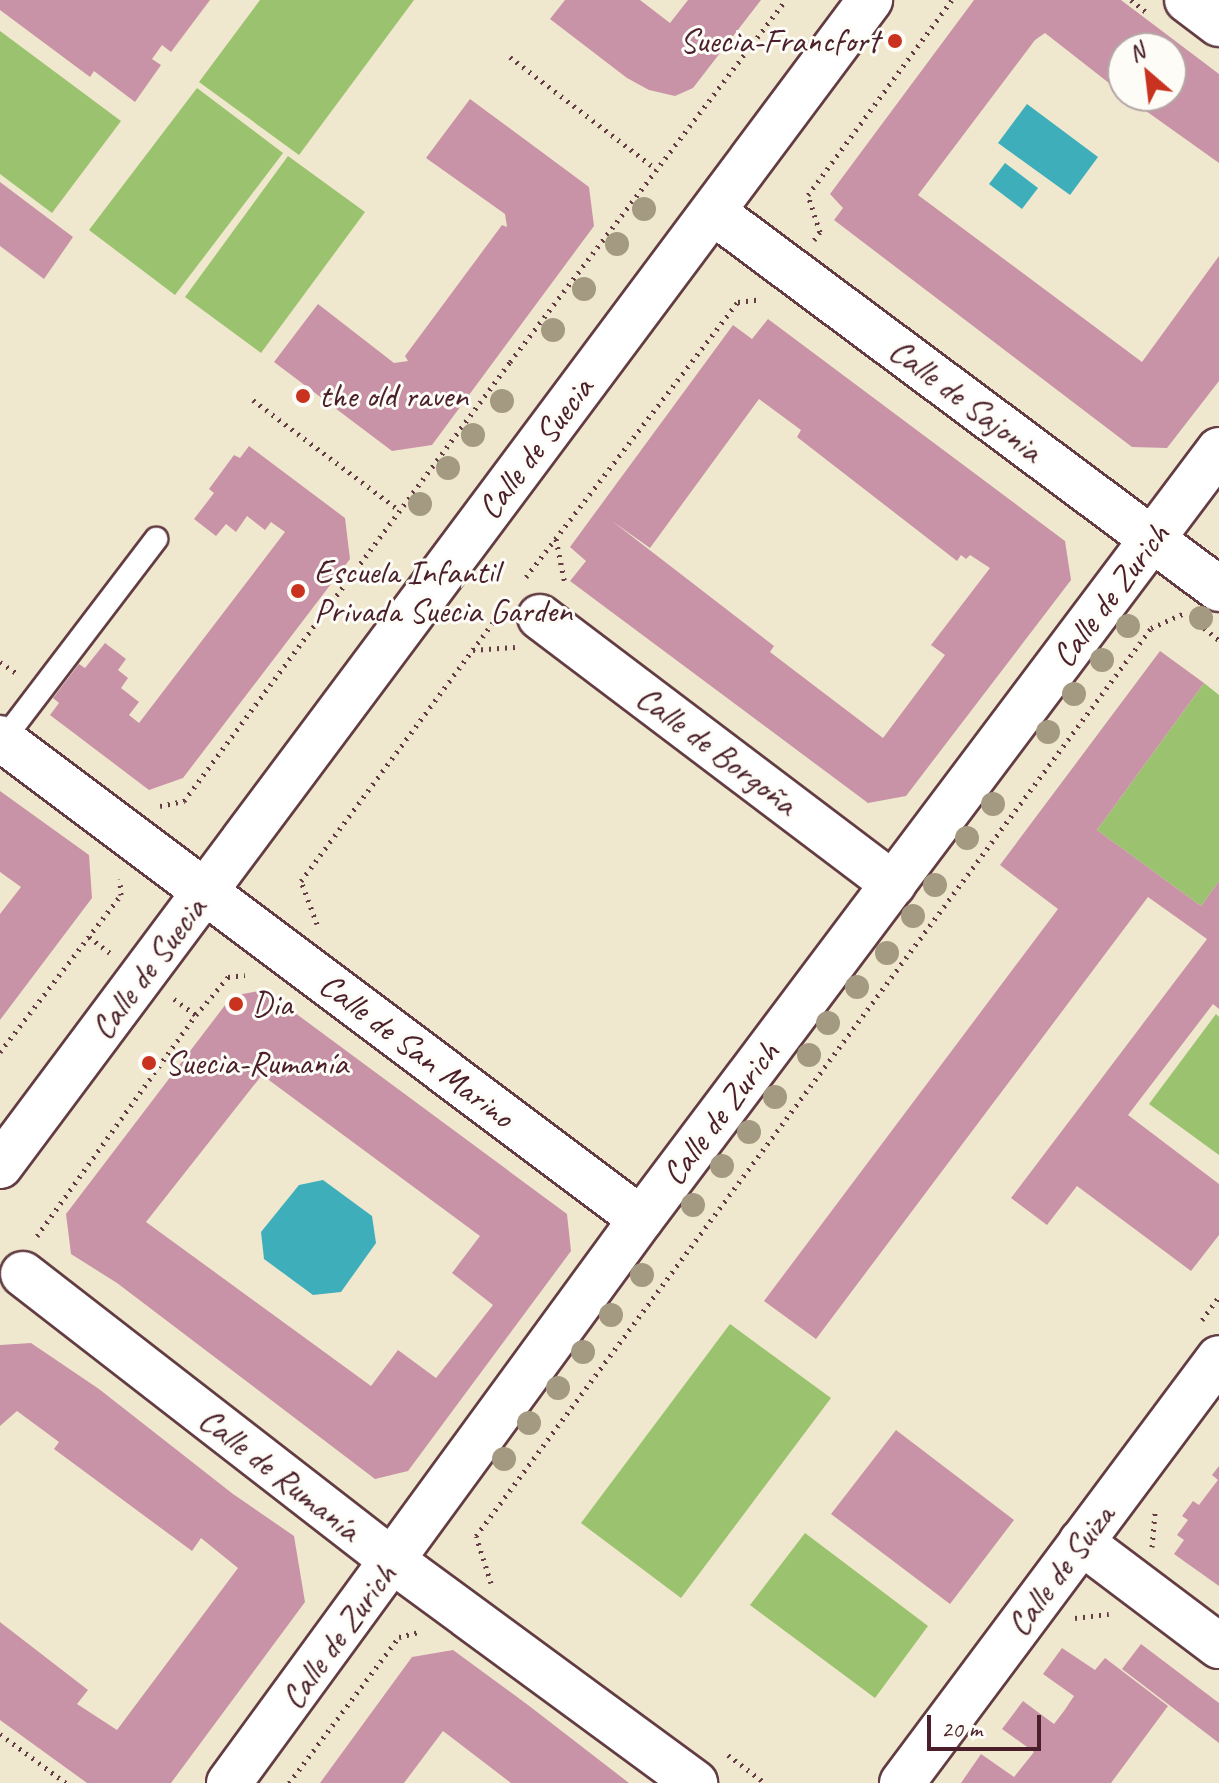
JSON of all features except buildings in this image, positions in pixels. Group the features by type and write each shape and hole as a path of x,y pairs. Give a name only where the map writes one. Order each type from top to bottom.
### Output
{"street":[{"name":"Calle de Suecia","path":"0,1166 870,0"},
{"path":"1187,0 1219,24"},
{"name":"Calle de Sajonia","path":"713,212 1214,584"},
{"name":"Calle de Zurich","path":"229,1783 641,1219 1219,450"},
{"name":"Calle de Borgoña","path":"521,603 893,884"},
{"name":"Calle de San Marino","path":"2,739 641,1219"},
{"name":"Calle de Rumanía","path":"35,1259 393,1561 695,1783"},
{"name":"Calle de Suiza","path":"902,1783 1219,1358"},
{"path":"1081,1542 1219,1646"}],"lane":[{"path":"2,739 156,539"}],"path":[{"path":"0,1052 121,895 120,870 101,852 117,825 139,797 156,807 184,801 399,510 786,0"},
{"path":"322,936 301,881 521,603 738,302 770,298 820,232 808,195 952,0"},
{"path":"510,57 656,169"},
{"path":"253,400 399,510"},
{"path":"289,1783 399,1637 426,1630 453,1638 470,1618 493,1580 481,1559 476,1536 1151,628 1184,614 1214,584"},
{"path":"35,1259 35,1235 196,1015 228,977 260,973"},
{"path":"1152,1549 1155,1503"},
{"path":"1071,1619 1116,1613"},
{"path":"0,1734 66,1783"}],"green space":[{"path":"260,0 414,0 299,155 199,82"},
{"path":"0,31 121,121 52,213 0,174"},
{"path":"197,88 283,153 175,295 89,230"},
{"path":"288,156 365,212 261,353 185,297"},
{"path":"1204,683 1219,695 1219,881 1201,906 1097,830"},
{"path":"1216,1014 1219,1017 1219,1155 1149,1104"},
{"path":"730,1324 831,1398 681,1598 581,1523"},
{"path":"805,1533 928,1626 875,1698 750,1605"}],"water":[{"path":"1027,104 1098,157 1070,195 998,143"},
{"path":"1005,163 1038,188 1022,209 989,184"},
{"path":"323,1180 372,1216 376,1243 341,1292 313,1295 264,1259 261,1232 299,1185"}],"place":[{"name":"Suecia-Francfort","path":"895,41"},
{"name":"the old raven","path":"303,396"},
{"name":"Escuela Infantil Privada Suecia Garden","path":"298,591"},
{"name":"Dia","path":"236,1004"},
{"name":"Suecia-Rumanía","path":"149,1063"}]}
